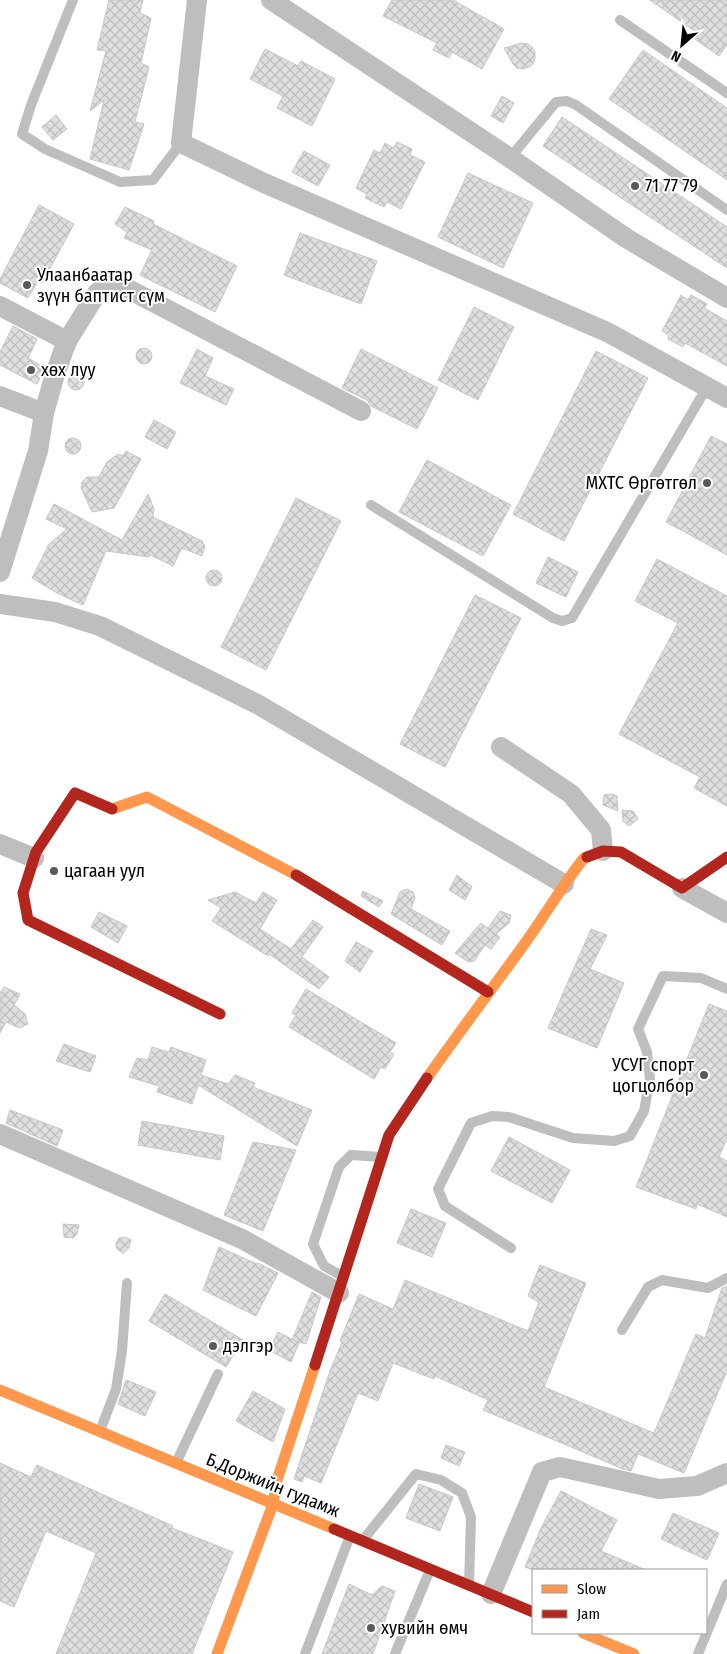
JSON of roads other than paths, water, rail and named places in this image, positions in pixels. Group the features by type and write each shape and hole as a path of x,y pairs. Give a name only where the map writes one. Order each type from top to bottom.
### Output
{"street":[{"path":"197,0 181,143 264,182 607,332 727,398"},
{"path":"271,0 510,158 626,238 727,298"},
{"path":"0,572 6,534 38,451 44,413 67,341 96,293 114,281 361,411"},
{"path":"0,306 67,341"},
{"path":"0,396 44,413"},
{"path":"0,604 55,612 100,626 259,705 564,884"},
{"path":"501,747 571,794 602,830 603,851"},
{"path":"220,1014 28,920 23,893 36,852 75,793 111,809 147,797 307,881 488,992"},
{"path":"0,844 34,858"},
{"path":"218,1654 273,1504 277,1480 389,1135 421,1086 524,945 564,884 584,858 603,851 621,852 727,913"},
{"path":"682,888 727,857"},
{"path":"0,1134 242,1239 341,1285"},
{"name":"Б.Доржийн гудамж","path":"0,1390 532,1612"},
{"path":"490,1594 542,1472 560,1467 659,1489 697,1486 727,1473"},
{"path":"586,1634 634,1654"}],"lane":[{"path":"73,0 31,105 22,134 44,149 120,182 154,180 181,143"},
{"path":"620,20 727,93"},
{"path":"510,158 556,102 567,101 727,210"},
{"path":"371,505 554,618 562,621 572,618 707,387"},
{"path":"511,1248 445,1206 438,1189 471,1123 492,1116 509,1117 573,1138 614,1140 630,1136 644,1111 650,1079 647,1052 638,1029 663,976 702,978 727,989"},
{"path":"341,1285 324,1266 313,1244 339,1167 351,1156 382,1157"},
{"path":"622,1330 648,1286 662,1280 708,1288 727,1278"},
{"path":"99,1432 116,1389 122,1351 127,1283"},
{"path":"175,1464 218,1374"},
{"path":"362,1541 416,1474 441,1480 462,1493 471,1517 469,1585"},
{"path":"305,1654 350,1536"},
{"path":"395,1654 430,1569"},
{"path":"707,1632 727,1584"},
{"path":"698,1654 706,1634"}],"place":[{"name":"71 77 79","path":"635,186"},
{"name":"Улаанбаатар зүүн баптист сүм","path":"27,285"},
{"name":"хөх луу","path":"31,370"},
{"name":"МХТС Өргөтгөл","path":"707,483"},
{"name":"цагаан уул","path":"54,871"},
{"name":"УСУГ спорт цогцолбор","path":"704,1075"},
{"name":"дэлгэр","path":"213,1346"},
{"name":"хувийн өмч","path":"371,1628"}]}
